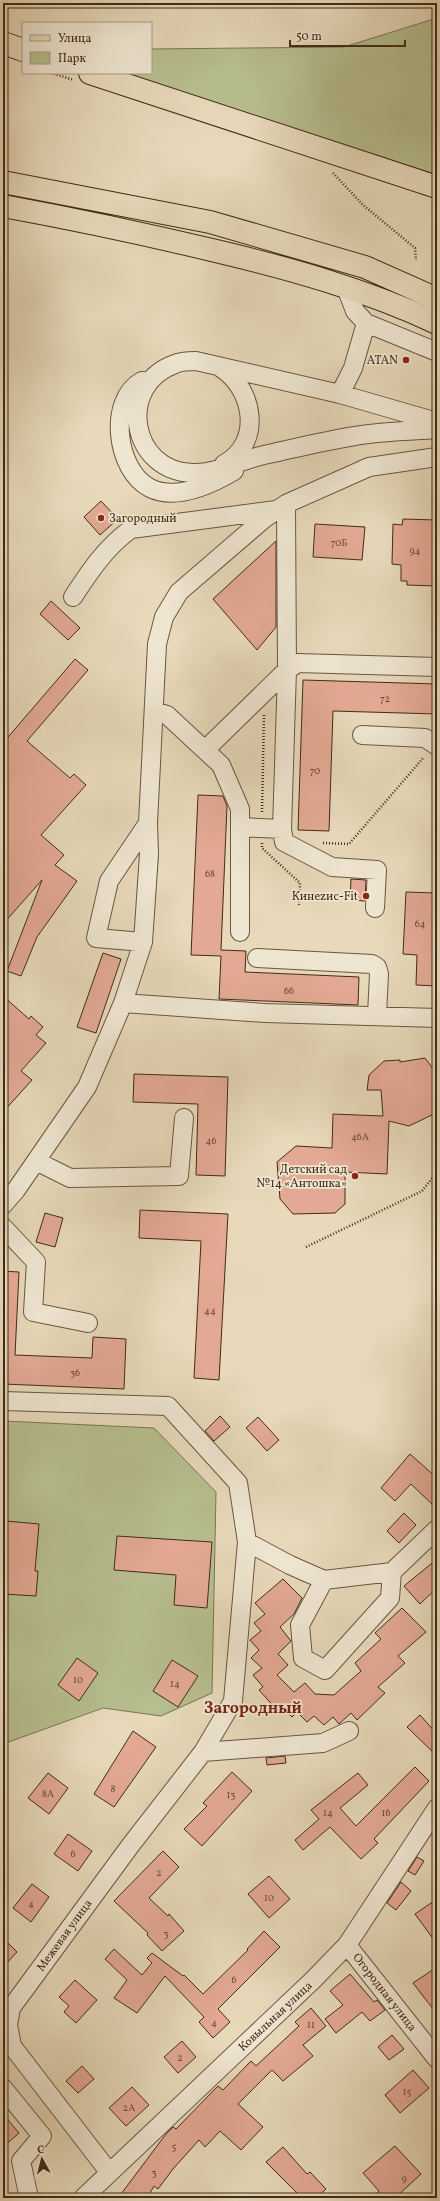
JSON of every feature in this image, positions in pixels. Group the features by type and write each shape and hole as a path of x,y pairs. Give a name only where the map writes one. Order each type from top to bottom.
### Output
{"main road":[{"path":"3,42 22,50"},
{"path":"93,74 437,187"},
{"path":"3,168 207,208 327,239 437,283"},
{"path":"3,182 210,222 365,267 437,299"},
{"path":"3,206 153,236 345,285 402,306 437,322"}],"street":[{"path":"345,285 356,312 366,323 437,352"},
{"path":"340,394 353,368 366,323"},
{"path":"251,458 217,481 198,488 172,492 150,488 133,472 122,451 119,428 124,405 136,384 176,363 196,360 340,394 437,422"},
{"path":"213,470 228,462 239,450 247,435 250,419 248,402 242,387 231,374 216,365"},
{"path":"157,373 144,388 138,407 137,426 144,445 157,460 174,470 193,474 213,470 251,458 356,436 437,429"},
{"path":"3,1205 36,1161 87,1087 123,1003 143,942 149,854 148,823 157,644 164,617 179,592 281,507 369,467 437,458"},
{"path":"73,597 97,561 118,539 131,529 281,507"},
{"path":"281,507 287,670 282,829 284,842 332,867 378,870 375,908"},
{"path":"205,750 287,670 298,663 437,667"},
{"path":"154,711 167,715 221,765 240,808 240,932"},
{"path":"362,735 425,738 436,745"},
{"path":"143,942 96,938 109,881 148,823"},
{"path":"240,827 282,829"},
{"path":"256,958 372,964 377,967 378,974 377,1015"},
{"path":"123,1003 265,1013 377,1015 437,1018"},
{"path":"36,1161 70,1178 179,1176 184,1118"},
{"path":"3,1227 36,1262 33,1312 88,1323"},
{"path":"3,1401 168,1406 238,1483 247,1542 290,1565 324,1580 392,1572 437,1529"},
{"name":"Межевая улица","path":"109,2172 12,2046 8,2025 11,2008 130,1846 204,1752 233,1701 247,1542"},
{"path":"324,1580 300,1625 303,1658 325,1670 390,1598 392,1572"},
{"path":"204,1752 323,1742 349,1731"},
{"name":"Ковыльная улица","path":"83,2198 313,1980 347,1944 437,1808"},
{"name":"Огородная улица","path":"347,1944 437,2059"},
{"path":"3,2088 42,2136 21,2161 29,2198"}],"path":[{"path":"332,172 364,205 415,248 416,260"},
{"path":"320,843 349,844 436,745"},
{"path":"306,1247 422,1191 437,1172"}],"green space":[{"path":"437,18 437,178 123,74 152,74 152,49 344,47"},
{"path":"3,1421 154,1428 216,1492 212,1693 161,1716 103,1708 3,1744"}],"building":[{"name":"Загородный","path":"101,501 118,519 100,535 84,517"},
{"path":"403,519 437,520 437,586 407,585 407,581 401,581 401,565 392,564 393,524 402,525"},
{"path":"315,524 365,527 362,560 313,557"},
{"path":"276,541 276,627 257,650 213,599"},
{"path":"51,601 80,628 68,640 40,614"},
{"path":"75,659 88,670 27,741 70,778 74,774 86,785 41,835 64,855 55,865 77,881 37,937 21,976 7,971 42,880 3,924 3,743"},
{"path":"303,680 437,684 437,714 333,711 329,831 298,830"},
{"path":"198,795 223,796 227,806 221,950 246,951 245,972 359,977 358,1005 219,999 221,956 191,955"},
{"path":"351,879 366,880 365,901 350,900"},
{"path":"406,892 436,893 433,955 437,955 437,986 416,985 417,955 403,954"},
{"path":"103,953 121,959 96,1033 77,1027"},
{"path":"3,996 29,1019 31,1016 43,1027 36,1035 46,1043 21,1071 32,1080 3,1112"},
{"path":"425,1058 437,1074 436,1113 409,1126 389,1121 387,1174 345,1172 345,1204 335,1213 293,1214 280,1199 277,1162 296,1146 332,1148 333,1114 383,1116 381,1090 367,1090 369,1075 384,1061 400,1060 400,1062"},
{"path":"134,1074 228,1077 225,1176 196,1175 198,1104 133,1102"},
{"path":"140,1210 228,1214 219,1380 194,1378 201,1241 139,1238"},
{"path":"45,1213 63,1218 55,1247 36,1242"},
{"path":"3,1271 19,1272 15,1355 92,1358 93,1337 126,1339 124,1389 3,1384"},
{"path":"220,1416 230,1427 214,1441 205,1431"},
{"path":"258,1417 279,1440 267,1451 246,1428"},
{"path":"410,1454 437,1478 437,1509 411,1484 395,1501 381,1488"},
{"path":"404,1513 416,1525 399,1543 387,1531"},
{"path":"6,1521 39,1524 35,1571 38,1571 36,1596 3,1594"},
{"path":"117,1536 212,1542 207,1608 174,1605 176,1575 114,1570"},
{"path":"437,1559 437,1588 420,1604 404,1586"},
{"path":"283,1579 302,1598 294,1614 280,1627 291,1641 278,1654 288,1665 277,1675 294,1692 305,1683 315,1694 334,1695 361,1671 355,1663 381,1639 375,1633 402,1608 426,1632 398,1656 405,1663 378,1687 385,1693 357,1720 351,1713 339,1724 333,1717 324,1725 314,1716 307,1722 297,1712 292,1717 281,1706 277,1710 259,1690 263,1687 253,1675 262,1668 251,1658 259,1650 250,1640 261,1631 254,1623 265,1614 255,1603"},
{"path":"77,1658 98,1673 79,1701 58,1685"},
{"path":"172,1660 198,1676 178,1707 153,1691"},
{"path":"420,1715 437,1734 437,1756 407,1727"},
{"path":"133,1731 156,1747 114,1807 94,1794"},
{"path":"285,1756 286,1763 267,1765 266,1758"},
{"path":"415,1767 429,1781 374,1839 378,1843 361,1859 330,1827 303,1850 295,1840 319,1819 311,1810 358,1773 368,1785 340,1808 356,1826"},
{"path":"232,1772 252,1791 202,1846 184,1829 207,1806 203,1803"},
{"path":"48,1773 68,1788 49,1814 28,1798"},
{"path":"68,1834 92,1851 78,1871 54,1854"},
{"path":"163,1851 179,1867 149,1898 168,1916 169,1914 184,1931 162,1951 147,1935 148,1933 114,1901"},
{"path":"417,1857 424,1861 415,1875 408,1871"},
{"path":"269,1876 290,1899 269,1918 248,1894"},
{"path":"401,1882 411,1891 396,1910 387,1903"},
{"path":"32,1884 49,1897 31,1922 13,1908"},
{"path":"437,1899 437,1944 415,1914"},
{"path":"264,1931 280,1947 218,2009 230,2022 213,2038 199,2022 204,2017 165,1976 137,2013 114,1998 127,1980 105,1959 114,1949 142,1975 152,1963 147,1958 152,1953 183,1976 184,1975 203,1994 248,1950 247,1949"},
{"path":"3,1938 17,1952 3,1967"},
{"path":"437,1967 437,2014 413,1983"},
{"path":"350,1974 374,2002 377,2000 385,2010 370,2021 362,2012 336,2033 325,2019 343,2005 330,1991"},
{"path":"75,1980 97,2000 76,2023 64,2012 69,2006 59,1997"},
{"path":"311,2008 326,2026 303,2045 313,2056 283,2081 272,2070 238,2104 263,2127 241,2150 220,2131 205,2147 199,2140 173,2169 158,2189 154,2186 147,2198 118,2198 166,2134 173,2127 176,2129 218,2086 223,2090 251,2061 256,2066 299,2026 295,2022"},
{"path":"392,2035 404,2049 389,2060 378,2047"},
{"path":"182,2041 196,2057 178,2073 164,2057"},
{"path":"82,2066 94,2079 78,2093 66,2081"},
{"path":"413,2070 429,2088 400,2113 385,2095"},
{"path":"132,2087 149,2105 126,2126 109,2108"},
{"path":"3,2114 19,2133 3,2147"},
{"path":"395,2146 421,2174 395,2198 372,2198 379,2191 363,2173"},
{"path":"283,2147 307,2174 310,2172 326,2189 316,2198 302,2198 266,2162"}],"place":[{"name":"ATAN","path":"406,360"},
{"name":"Загородный","path":"101,518"},
{"name":"Кинеzис-Fit","path":"366,896"},
{"name":"Детский сад №14 «Антошка»","path":"355,1176"}],"district":[{"name":"Загородный","path":"253,1707"}]}
